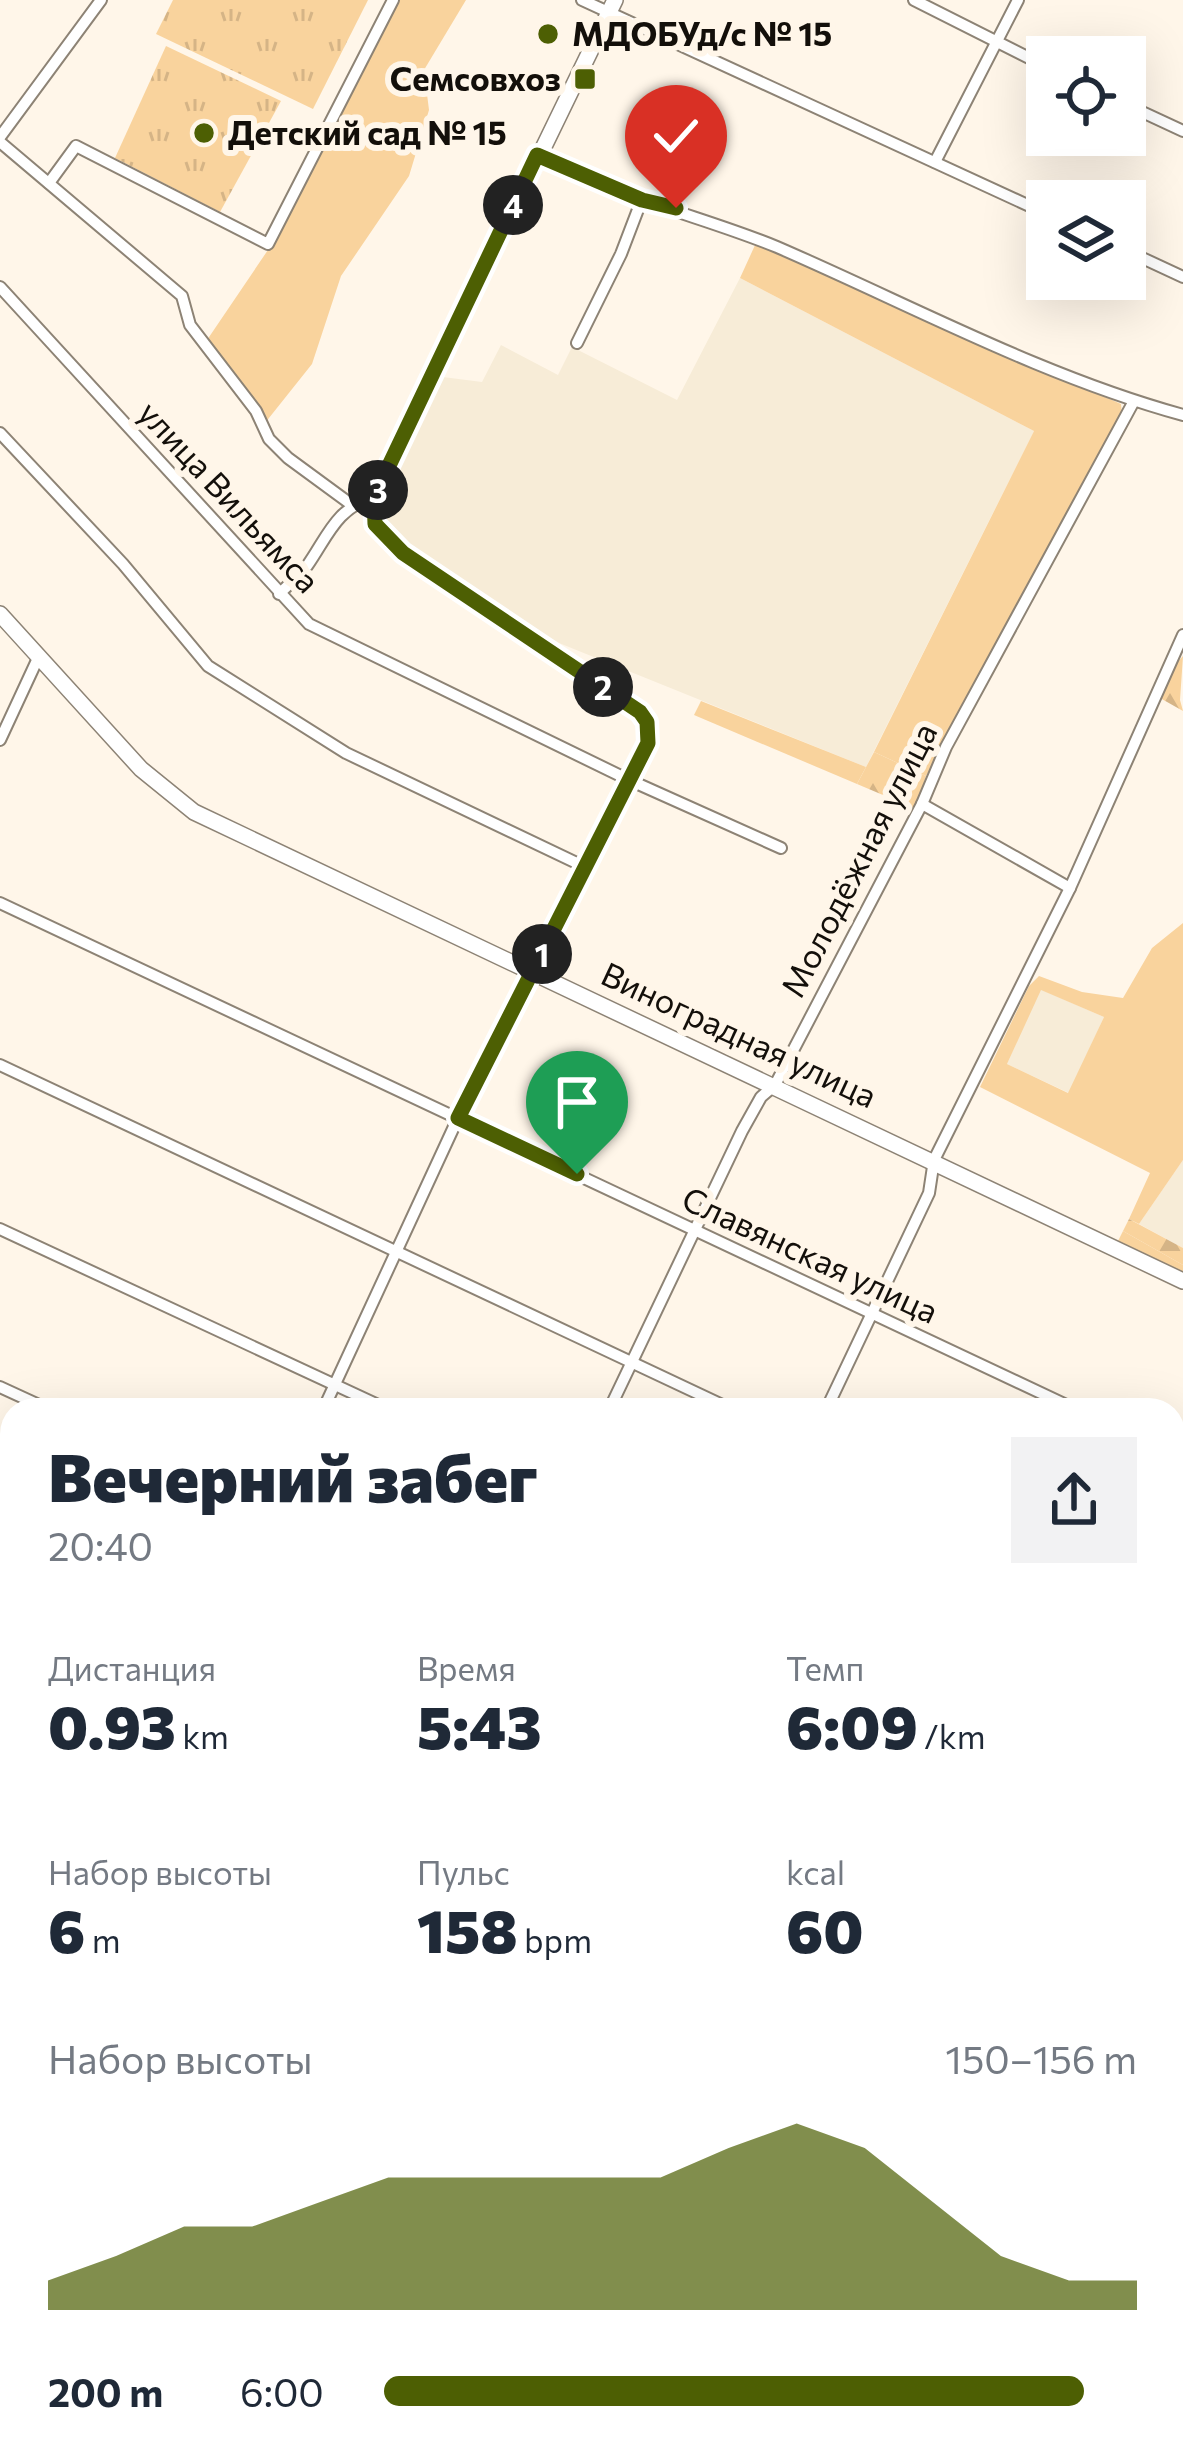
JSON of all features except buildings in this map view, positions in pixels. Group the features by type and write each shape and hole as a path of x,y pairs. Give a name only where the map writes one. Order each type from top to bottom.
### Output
{"street":[{"path":"101,0 0,139 182,296 190,326 256,411 269,439 352,505"},
{"path":"49,183 76,146 268,244 393,0"},
{"path":"582,0 611,7 1026,204"},
{"path":"914,0 1026,58"},
{"path":"935,162 1018,0"},
{"path":"329,1398 458,1118 648,743 647,722 640,712 403,553 375,524 374,497 611,7"},
{"path":"1146,114 1183,131"},
{"path":"537,155 642,200 755,238 1040,365 1183,415"},
{"path":"577,343 642,200"},
{"path":"1146,260 1183,278"},
{"name":"улица Вильямса","path":"0,287 309,624 627,779 781,848"},
{"name":"Молодёжная улица","path":"614,1398 742,1132 761,1097 775,1084 922,804 946,747 1134,401"},
{"path":"0,433 123,564 208,666 346,753 583,866"},
{"path":"279,594 305,568 326,532 352,505 374,497"},
{"name":"Виноградная улица","path":"0,614 141,769 194,812 775,1084 1183,1282"},
{"path":"832,1398 929,1193 934,1160 1070,888 1183,635"},
{"path":"0,740 38,656"},
{"path":"922,804 1070,888"},
{"name":"Славянская улица","path":"0,903 1052,1398"},
{"path":"0,1065 707,1398"},
{"path":"0,1229 363,1398"}],"shaded area":[{"path":"740,278 1034,431 866,767 559,643 407,547 384,514 382,496 435,376 482,382 501,345 558,375 572,347 677,400"},
{"path":"1040,989 1104,1017 1069,1093 1007,1064"},
{"path":"1183,1160 1183,1248 1139,1224"}],"green space":[{"path":"173,0 368,0 313,109 156,34"},
{"path":"396,0 466,0 424,70 429,110 409,176 341,276 312,364 265,423 205,343 272,244"},
{"path":"166,46 281,101 220,212 115,158"},
{"path":"756,243 1121,404 1122,415 926,776 874,752 1034,431 740,278"},
{"path":"1183,656 1180,700 1183,711 1160,698"},
{"path":"701,701 866,767 857,784 694,715"},
{"path":"874,752 926,776 916,809 857,784"},
{"path":"1183,923 1183,1160 1139,1224 1129,1219 1150,1173 980,1087 1029,986 1039,976 1082,992 1123,998 1152,948","holes":["1041,990 1104,1017 1068,1093 1007,1064"]},
{"path":"1129,1219 1183,1248 1183,1265 1123,1231"},
{"path":"1123,1231 1183,1265 1183,1272 1117,1243"}],"place":[{"name":"МДОБУд/с № 15","path":"548,34"},
{"name":"Семсовхоз","path":"585,79"},
{"name":"Детский сад № 15","path":"204,133"}],"route":[{"path":"577,1174 458,1118 648,743 647,722 640,712 403,553 375,524 374,497 537,155 642,200 676,208"}]}
